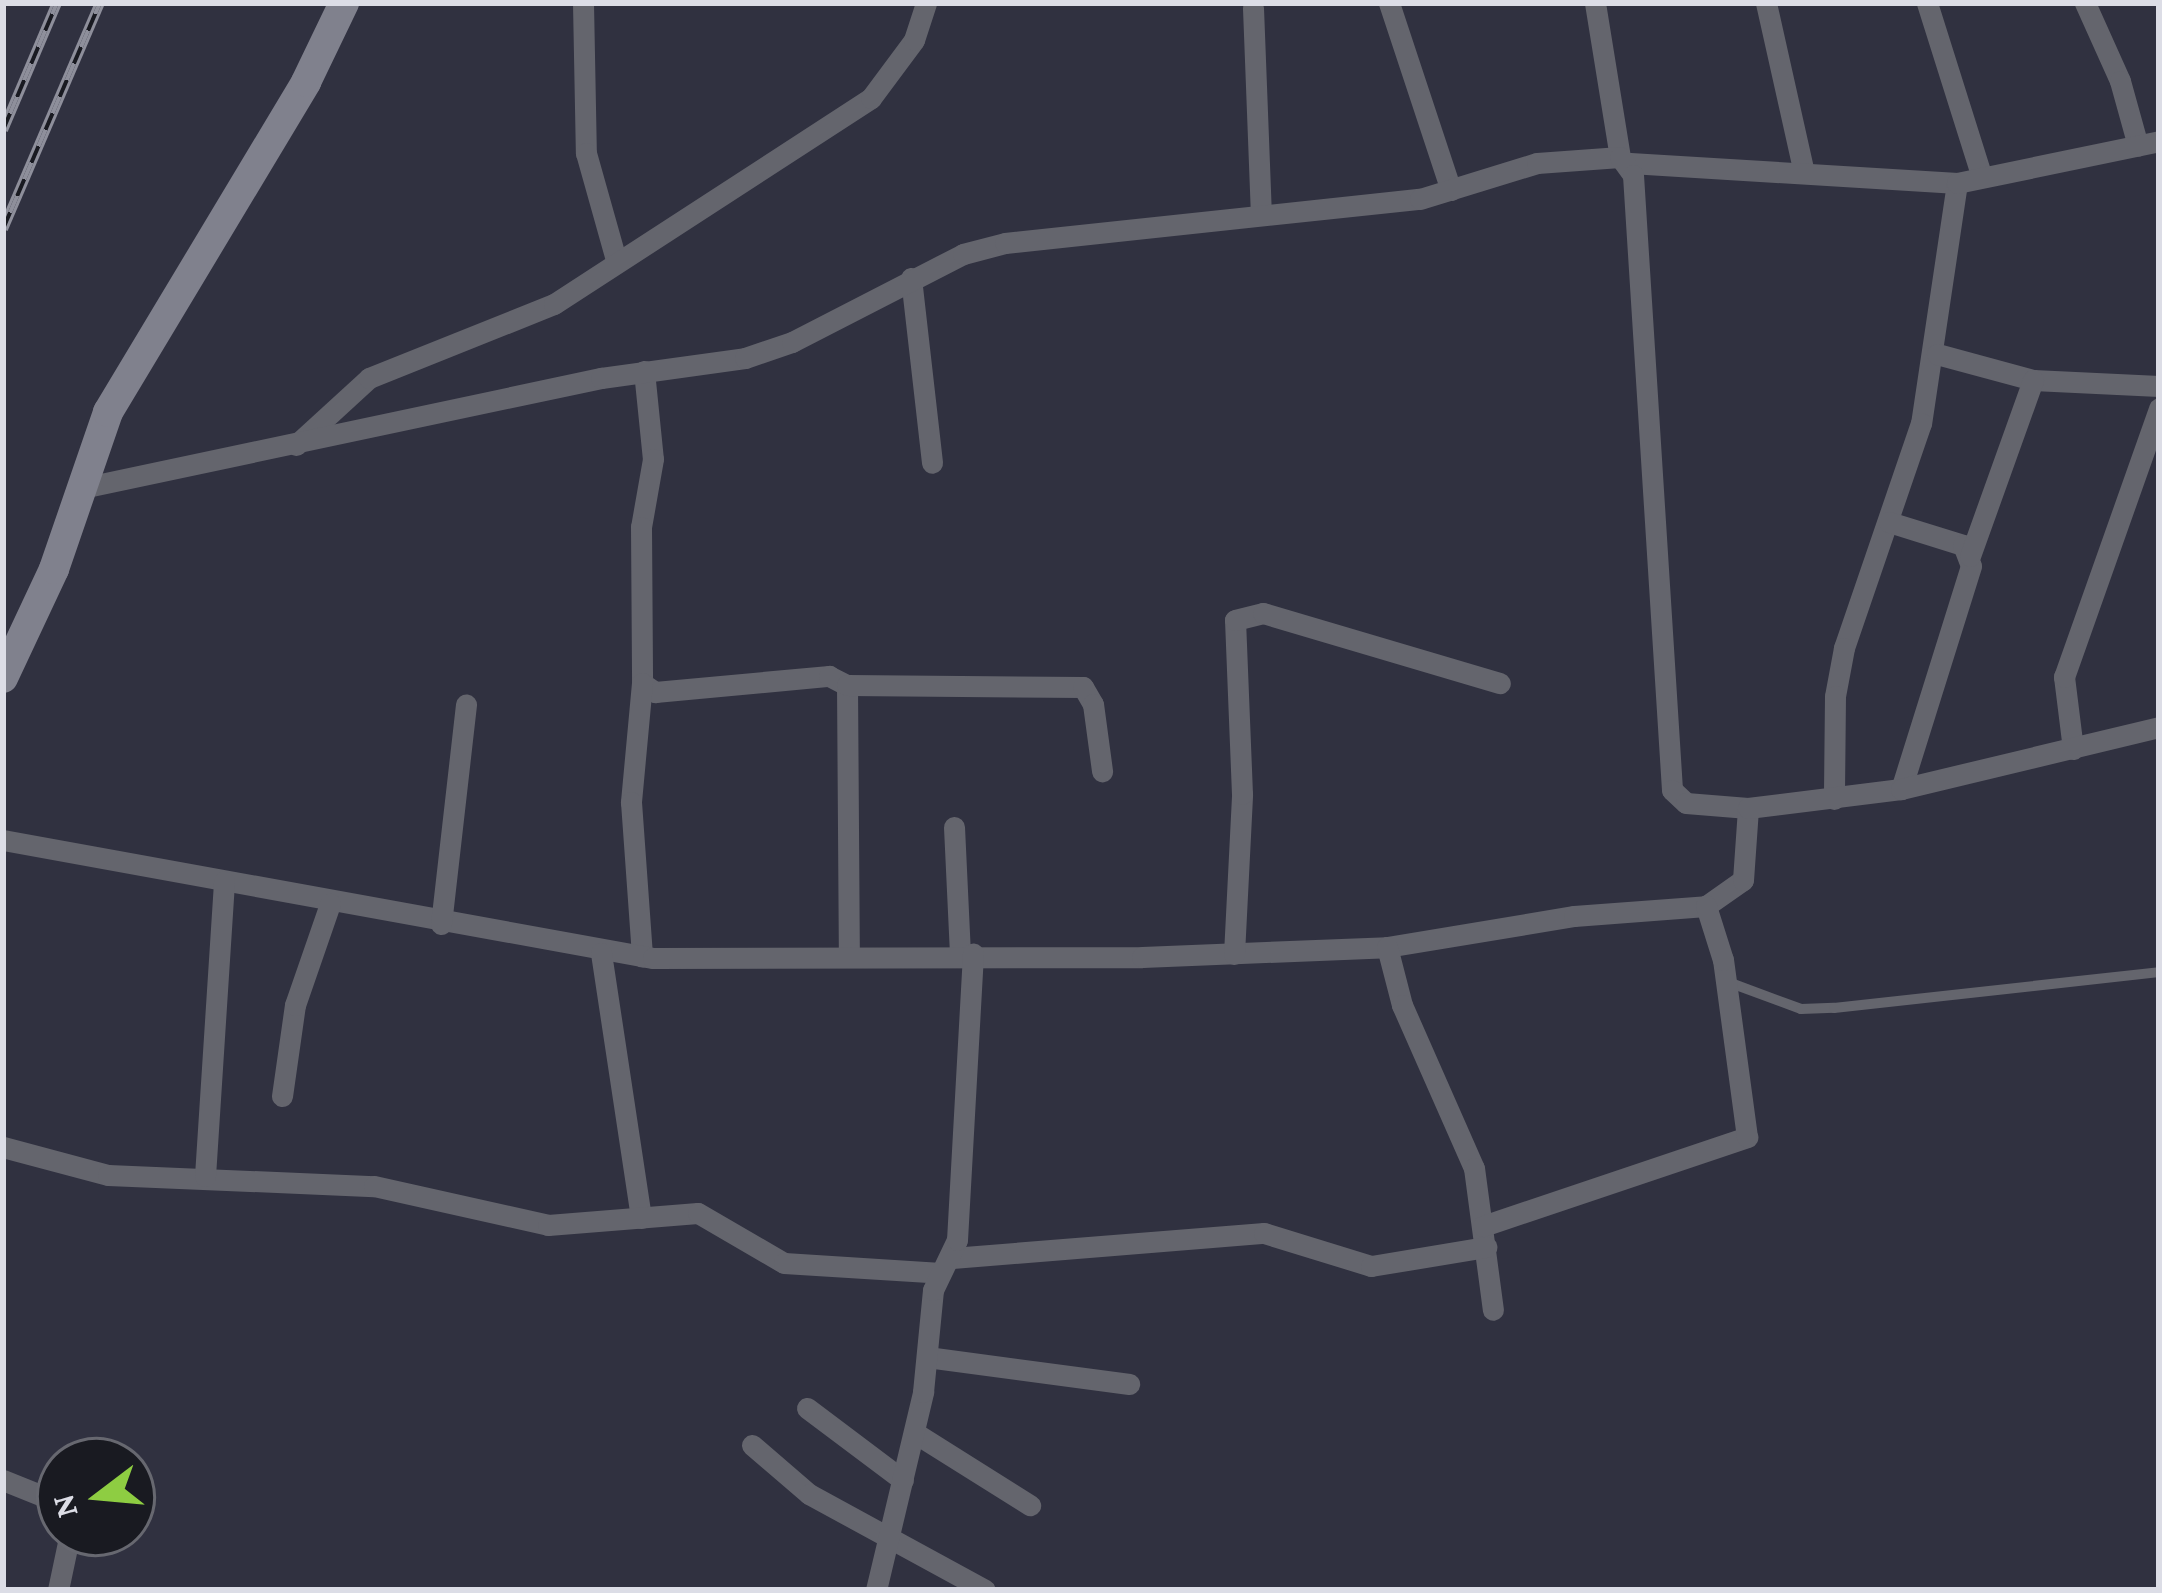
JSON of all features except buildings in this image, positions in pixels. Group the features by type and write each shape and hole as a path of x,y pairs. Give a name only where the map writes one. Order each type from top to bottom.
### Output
{"main road":[{"path":"3,678 82,488 108,412 306,82 344,3"}],"street":[{"path":"583,3 586,153 616,260"},
{"path":"296,446 369,378 534,315 616,260 700,214 871,98 914,40 926,3"},
{"path":"1389,3 1451,190"},
{"path":"1594,3 1625,160 1666,606 1672,790 1686,803 1748,808 1834,799 1901,789 2159,727"},
{"path":"1766,3 1803,169"},
{"path":"1927,3 1982,177"},
{"path":"82,488 644,371 696,368 792,342 911,278 1004,243 1451,190 1537,163 1625,160 1957,183 2148,144 2085,3"},
{"path":"1253,8 1261,212"},
{"path":"1834,799 1834,696 1844,648 1889,522 1937,354 1957,183"},
{"path":"911,278 932,463"},
{"path":"1937,354 2033,380 2159,386"},
{"path":"642,957 632,802 641,683 641,527 653,459 644,371"},
{"path":"1901,789 1970,556 2033,380"},
{"path":"2072,749 2064,677 2159,408"},
{"path":"1889,522 1963,545 1970,556"},
{"path":"1234,954 1242,794 1235,620 1263,613 1500,683"},
{"path":"641,683 655,692 829,676 847,685 1083,687 1093,704 1102,771"},
{"path":"847,685 849,955"},
{"path":"441,924 466,704"},
{"path":"3,840 330,904 642,957 1234,954 1387,947 1574,916 1706,906 1743,880 1748,808"},
{"path":"876,1590 915,1433 947,1265 966,953 954,827"},
{"path":"206,1176 224,882"},
{"path":"282,1096 295,1005 330,904"},
{"path":"3,1147 108,1175 374,1186 548,1226 698,1213 784,1263 947,1265 1264,1233 1371,1266 1485,1236 1747,1137 1725,980 1706,906"},
{"path":"1387,947 1402,1005 1455,1114 1485,1236 1493,1310"},
{"path":"601,953 641,1218"},
{"path":"927,1357 1129,1384"},
{"path":"807,1408 903,1480"},
{"path":"915,1433 1030,1505"},
{"path":"752,1445 808,1494 985,1590"},
{"path":"3,1480 36,1493"},
{"path":"58,1590 65,1557"}],"lane":[{"path":"1725,980 1766,999 1818,1009 2159,971"}],"railway":[{"path":"3,130 57,3"},
{"path":"3,229 100,3"}]}
